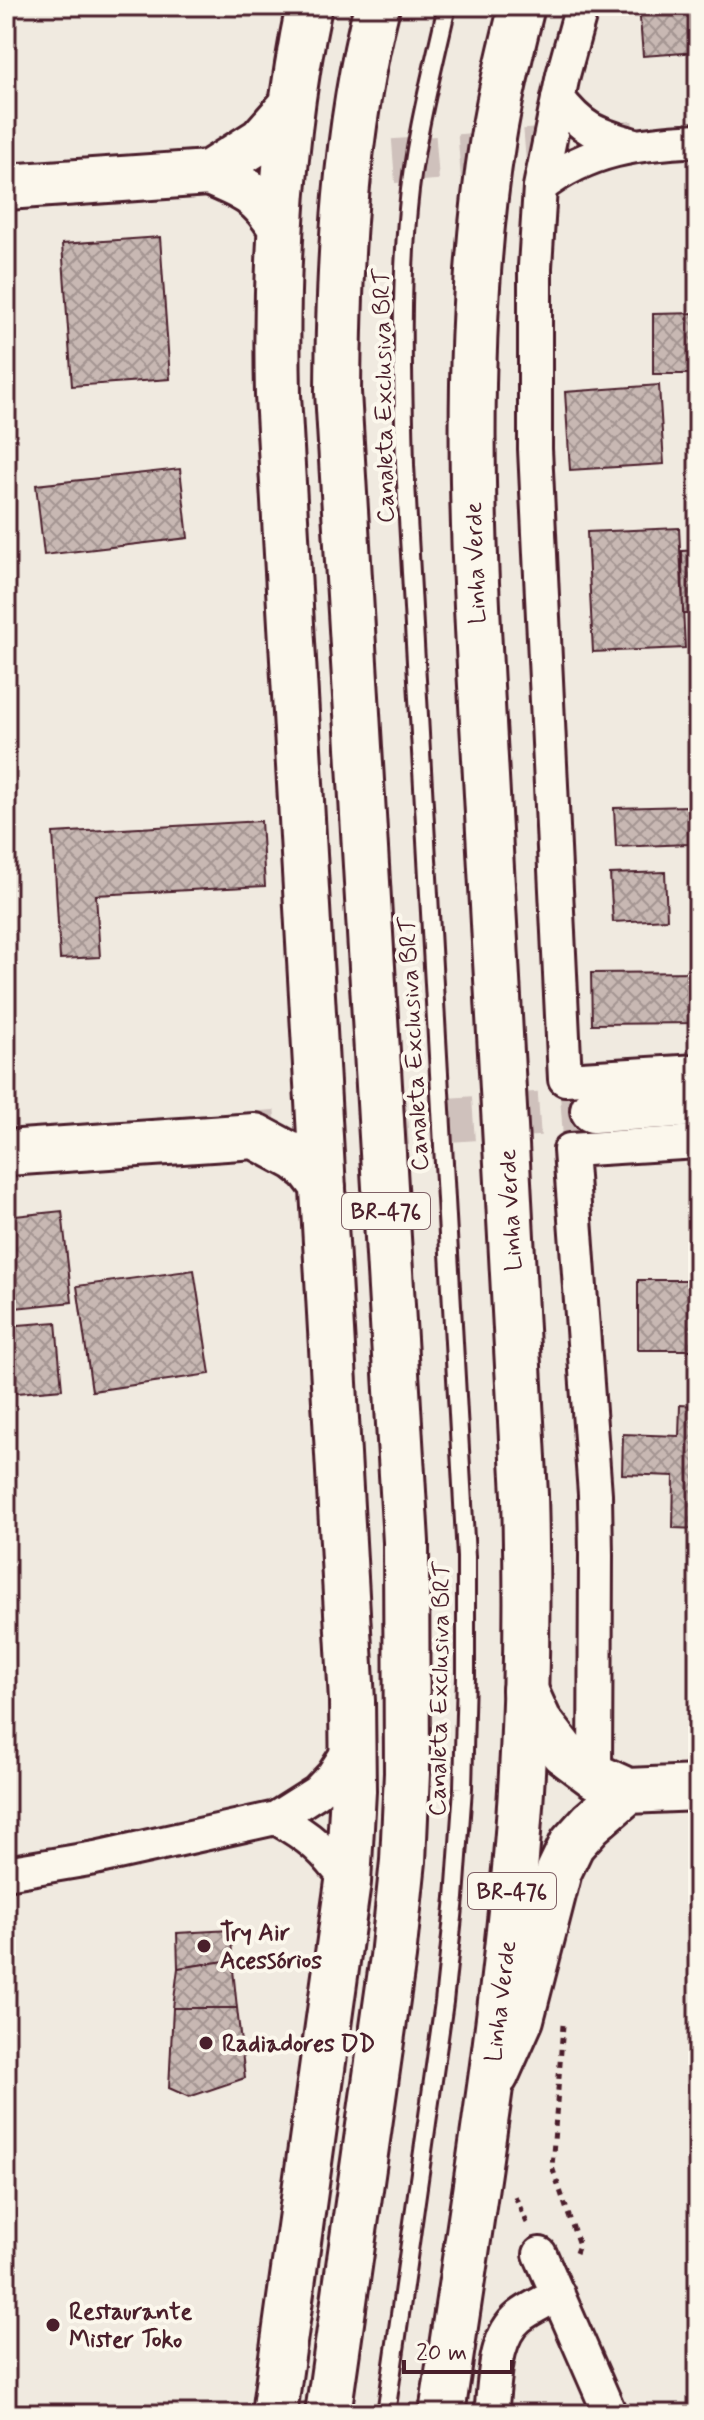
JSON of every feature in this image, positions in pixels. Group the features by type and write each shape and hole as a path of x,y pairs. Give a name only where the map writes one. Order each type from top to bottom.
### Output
{"main road":[{"path":"274,2414 348,1882 353,1744 278,408 280,227 291,106 309,6"},
{"name":"BR-476","path":"328,2414 393,1957 403,1861 407,1773 406,1542 338,392 339,285 346,193 356,110 377,6"},
{"name":"Linha Verde","path":"442,2414 488,2092 518,1833 525,1690 525,1495 472,463 473,352 485,207 493,138 522,6"},
{"path":"209,173 261,140 291,106"},
{"path":"6,187 209,173 257,196 269,208 280,227"},
{"path":"255,1136 292,1104 304,1087 315,1060"},
{"path":"579,1095 698,1104"},
{"path":"6,1153 255,1136 296,1158 310,1169 323,1186"},
{"path":"525,1690 539,1721 563,1752 612,1784 698,1788"},
{"path":"488,2092 521,2019 552,1898 566,1858 572,1844 591,1823 612,1784"}],"street":[{"path":"582,6 558,98 540,187 535,267 535,449 579,1095 698,1071"},
{"path":"558,98 580,124 600,135 634,145"},
{"path":"540,187 574,163 634,145 698,140"},
{"path":"612,1784 570,1150 698,1142"},
{"path":"6,1873 95,1858 276,1818 317,1792 333,1775 353,1744"},
{"path":"276,1818 305,1834 329,1856 348,1882"},
{"path":"540,2254 610,2414"},
{"path":"491,2414 500,2349 507,2330 519,2317 558,2294"}],"lane":[{"name":"Canaleta Exclusiva BRT","path":"386,2414 444,2002 462,1803 466,1676 466,1557 405,465 402,355 408,207 430,79 447,6"}],"path":[{"path":"558,2294 579,2245 552,2167 564,2016"}],"building":[{"path":"639,6 698,6 698,52 643,56"},
{"path":"160,237 170,379 72,386 62,244"},
{"path":"698,313 698,374 653,374 653,314"},
{"path":"659,385 664,464 570,470 565,392"},
{"path":"180,469 188,538 44,555 36,485"},
{"path":"679,528 685,648 593,652 587,532"},
{"path":"698,550 698,614 683,614 682,551"},
{"path":"688,806 689,844 616,847 614,808"},
{"path":"261,821 265,886 96,895 100,957 60,959 53,833"},
{"path":"665,872 667,919 613,922 610,874"},
{"path":"698,972 698,1023 592,1024 591,973"},
{"path":"62,1211 72,1302 6,1309 6,1217"},
{"path":"194,1270 210,1374 92,1391 77,1286"},
{"path":"638,1280 698,1280 698,1350 638,1350"},
{"path":"56,1322 62,1389 6,1394 6,1326"},
{"path":"680,1405 698,1406 698,1529 673,1528 674,1476 622,1474 623,1434 679,1436"},
{"name":"Try Air Acessórios","path":"231,1930 232,1960 178,1968 177,1933"},
{"path":"232,1960 237,2008 173,2008 178,1968"},
{"name":"Radiadores DD","path":"173,2008 237,2008 245,2078 189,2097 169,2088"}],"tunnel":[{"path":"196,176 634,143"},
{"path":"232,1135 593,1110"}],"place":[{"name":"Try Air Acessórios","path":"204,1946"},
{"name":"Radiadores DD","path":"206,2043"},
{"name":"Restaurante Mister Toko","path":"53,2325"}]}
